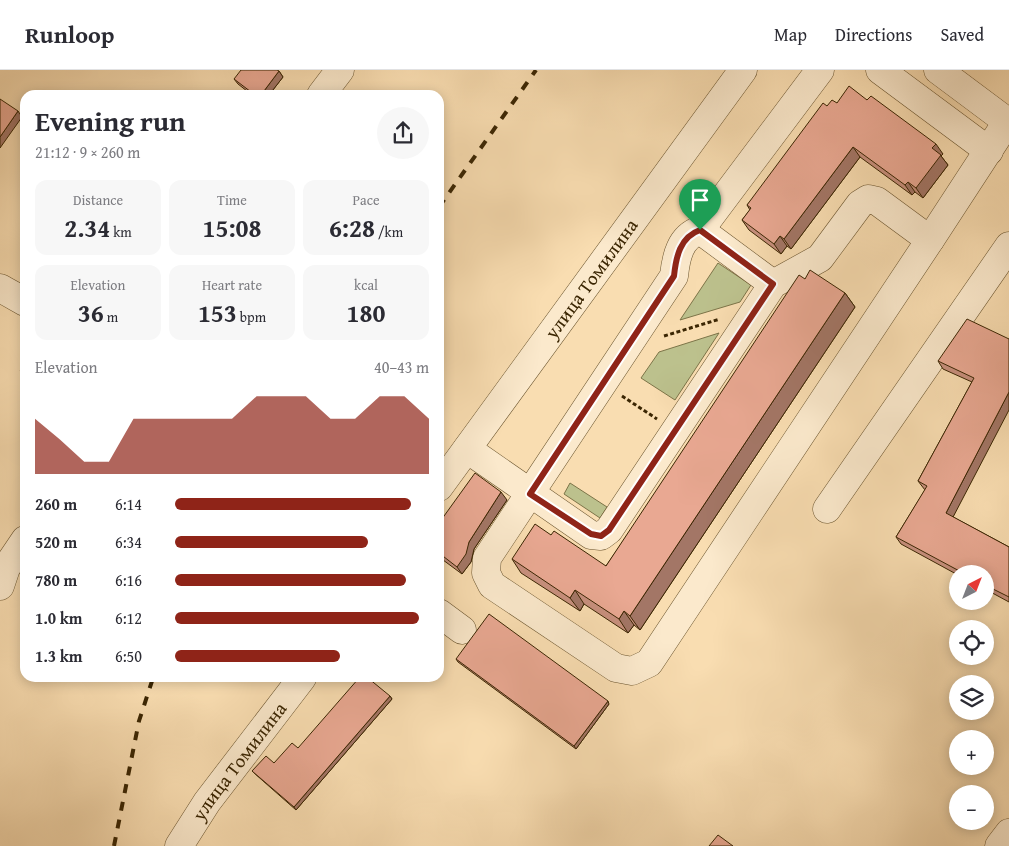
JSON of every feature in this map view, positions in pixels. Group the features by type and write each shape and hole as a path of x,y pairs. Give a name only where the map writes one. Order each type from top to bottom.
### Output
{"street":[{"path":"325,90 340,70"},
{"name":"улица Томилина","path":"444,480 743,70"},
{"path":"820,70 700,230 691,233 676,254 674,276 487,558 486,573 492,585 616,668 632,670 649,663 1008,122 956,75"},
{"path":"880,70 989,151"},
{"path":"467,448 530,494 591,534 601,536 609,530 773,284 820,258 860,204 868,199 877,202 930,240"},
{"path":"700,230 773,284"},
{"path":"827,509 1009,246"},
{"path":"0,288 20,299"},
{"path":"0,586 6,568 20,547"},
{"path":"444,617 462,630"},
{"name":"улица Томилина","path":"179,846 207,802 299,682"},
{"path":"1000,846 1009,833"}],"path":[{"path":"627,347 757,308"},
{"path":"603,384 675,431"}],"green space":[{"path":"718,263 751,285 740,302 680,320"},
{"path":"719,333 675,400 641,378 659,352"},
{"path":"570,483 607,507 600,518 564,494"}],"building":[{"path":"241,70 279,71 265,90 248,90 234,79"},
{"path":"849,86 867,100 871,96 936,144 932,148 941,155 916,188 908,182 905,185 853,147 784,239 780,236 774,244 742,220 751,208 747,205 823,103 827,106 832,100 837,103"},
{"path":"0,99 18,111 0,137"},
{"path":"810,270 845,293 630,616 624,611 619,619 575,590 570,598 512,559 535,524 551,535 554,531 606,566 799,275 805,279"},
{"path":"967,319 1009,339 1009,392 946,513 1009,547 1009,597 994,590 994,565 949,565 896,537 927,486 918,481 974,378 938,361"},
{"path":"475,473 501,492 469,542 466,554 457,567 444,557 444,516"},
{"path":"489,614 608,701 574,746 456,659"},
{"path":"356,682 373,682 390,696 294,807 252,771 266,756 274,763 292,743 298,748"},
{"path":"718,835 733,846 709,846"}],"railway":[{"path":"444,200 536,70"},
{"path":"114,846 139,721 152,682"}],"route":[{"path":"700,230 773,284 609,530 601,536 591,534 530,494 674,276 676,254 691,233 700,230"}]}
